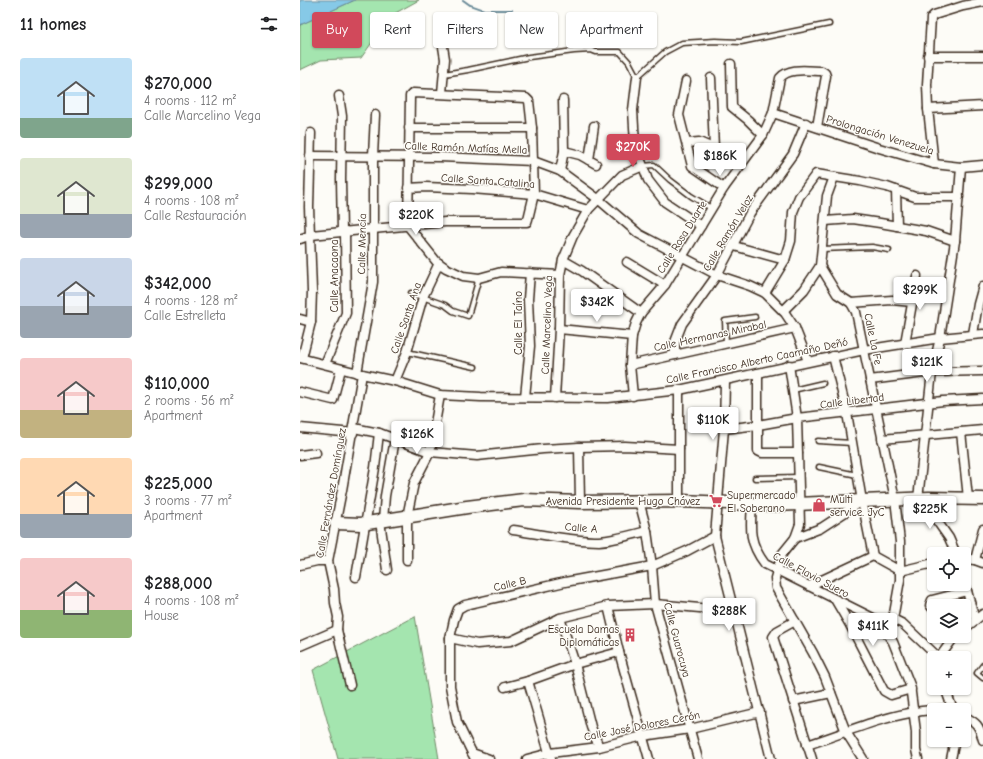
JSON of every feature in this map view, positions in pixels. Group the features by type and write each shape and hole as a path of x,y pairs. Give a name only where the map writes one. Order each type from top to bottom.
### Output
{"main road":[{"name":"Avenida Presidente Hugo Chávez","path":"336,523 365,524 467,507 524,500 580,502 679,501 752,505 923,498 983,499"}],"street":[{"path":"934,164 927,84 931,18 934,15 963,6 983,2"},
{"path":"442,93 445,59 443,48"},
{"path":"928,56 983,56"},
{"path":"731,64 732,107 763,135"},
{"name":"Calle Rosa Duarte","path":"633,396 630,365 632,336 636,322 641,312 665,285 724,188 763,135 772,113 780,78 788,72 822,71 825,73 826,76 817,127"},
{"path":"637,77 633,110 635,138 648,180 665,202 701,226"},
{"path":"711,78 714,148"},
{"path":"686,81 679,115 692,166 724,188"},
{"path":"300,239 310,235 374,229 408,226 452,222 527,222 534,194 532,128 529,101 526,98 442,93 411,94 408,128 408,226 439,263 463,276 479,278 501,272 560,275"},
{"name":"Calle Anacaona","path":"325,364 346,314 341,155 342,116 339,96"},
{"path":"560,171 564,151 563,100"},
{"path":"928,109 983,106"},
{"name":"Prolongación Venezuela","path":"772,113 879,148 934,164 961,167 983,165"},
{"name":"Calle Mencía","path":"360,373 373,282 374,115"},
{"name":"Calle Ramón Veloz","path":"675,355 675,342 682,324 717,275 734,246 750,213 793,154 806,123"},
{"path":"589,160 594,126"},
{"path":"408,128 532,128"},
{"path":"301,358 310,322 312,291 309,207 311,132"},
{"path":"687,143 699,142 743,161"},
{"path":"564,151 580,155 596,164"},
{"name":"Calle Ramón Matías Mella","path":"310,156 408,156 533,161 560,171 598,199 639,234 717,275 750,286 765,293 783,311 795,328 808,361"},
{"name":"Calle Marcelino Vega","path":"555,398 560,329 560,275 563,260 573,236 588,210 622,175 643,166"},
{"path":"953,547 949,538 930,511 923,498 924,435 932,372 940,338 955,241 961,167"},
{"path":"765,293 785,260 791,241 793,212 799,197 816,174 860,180 915,197 959,197"},
{"path":"783,311 804,290 820,266 827,196 834,177"},
{"name":"Calle Santa Catalina","path":"408,188 426,187 534,194 588,210"},
{"path":"896,190 897,226"},
{"path":"825,221 853,219 926,231 955,241"},
{"path":"734,246 785,260"},
{"path":"563,260 582,271 641,312"},
{"path":"627,262 665,285"},
{"name":"Calle Santa Ana","path":"395,381 407,352 422,297 439,263"},
{"name":"Calle La Fe","path":"820,266 837,294 851,303 856,312 895,499 900,542 900,580 893,619"},
{"name":"Calle El Taíno","path":"525,397 530,346 528,299 530,273"},
{"path":"905,343 917,276"},
{"path":"973,334 978,304 983,286"},
{"path":"851,303 892,300 912,302"},
{"path":"300,318 310,322"},
{"name":"Calle Hermanas Mirabal","path":"630,365 795,328"},
{"path":"560,329 632,336"},
{"name":"Calle Francisco Alberto Caamaño Deñó","path":"301,358 395,381 440,394 481,397 608,398 679,390 725,381 808,361 905,343 983,334"},
{"path":"833,356 847,413 857,475 873,556 900,571 927,565"},
{"path":"789,365 797,418 798,504 800,524 795,538 782,554 775,578 776,588 813,653 846,732 862,759"},
{"path":"300,392 333,400 341,369"},
{"path":"758,372 758,451 760,453 798,453"},
{"path":"870,380 932,372 983,372"},
{"name":"Calle Fernández Domínguez","path":"350,685 337,630 338,617 328,561 353,430 360,373"},
{"path":"725,381 724,429 715,536 771,759"},
{"path":"679,390 679,501"},
{"path":"407,560 407,517 414,483 430,452 440,394"},
{"name":"Calle Libertad","path":"724,429 797,418 983,399"},
{"path":"300,428 353,430 379,433 430,452 477,456 579,447 625,446 679,449"},
{"path":"882,439 983,430"},
{"path":"961,432 968,498"},
{"path":"356,577 375,468 379,433"},
{"path":"387,570 381,521 395,439"},
{"path":"579,447 580,502"},
{"path":"300,455 316,453"},
{"name":"Calle Guarocuya","path":"639,501 647,531 655,604 698,759"},
{"path":"795,538 821,528 862,501"},
{"name":"Calle Flavio Suero","path":"752,505 751,537 757,553 765,564 876,620 892,642 911,689 918,759"},
{"name":"Calle A","path":"513,530 571,539 599,540 620,538 647,531"},
{"path":"975,560 983,531"},
{"name":"Calle B","path":"474,756 457,722 450,686 450,638 458,609 464,605 565,582 652,566 687,551 715,536"},
{"path":"809,586 873,556"},
{"path":"971,559 983,564"},
{"path":"301,563 328,561"},
{"path":"936,599 967,591 975,620"},
{"path":"836,601 884,691 891,695 911,689"},
{"path":"450,638 477,644 511,641 560,618 608,606 655,604 734,611"},
{"path":"608,606 619,652 649,759"},
{"path":"971,623 983,614"},
{"path":"560,618 599,747"},
{"path":"876,620 885,622 893,619 903,624 932,651"},
{"path":"795,621 777,631 773,637 812,759"},
{"path":"300,646 337,630"},
{"path":"505,687 528,681 575,664 619,652"},
{"path":"528,681 551,756"},
{"path":"793,701 831,693"},
{"path":"807,745 881,719 927,711"},
{"name":"Calle José Dolores Cerón","path":"528,759 599,747 643,736 690,729 760,712"},
{"path":"971,720 978,724 983,740"},
{"path":"950,759 953,747"},
{"path":"474,756 490,759"}],"lane":[{"path":"444,74 529,57 591,50 596,52 620,52 629,62 637,77 665,52 682,43 715,41 741,42 829,24"},
{"path":"643,166 654,165 675,184 712,209"},
{"path":"822,249 872,247 889,250"},
{"path":"411,293 445,305 453,311 468,316 479,278"},
{"path":"726,343 725,321 755,317"},
{"path":"407,352 475,367"},
{"path":"793,390 823,383"},
{"path":"818,441 852,443"},
{"path":"819,467 857,475"},
{"path":"755,478 798,477"},
{"path":"983,665 977,673 983,678"}],"green space":[{"path":"355,0 419,0 397,12 370,12 370,45 361,58 321,60 300,70 300,25 312,20 312,48 362,48 362,12 329,12"},
{"path":"415,616 439,759 338,759 313,670"}],"water":[{"path":"300,0 355,0 329,12 312,12 312,20 300,25"}],"waterway":[{"path":"463,0 470,5 484,10 512,10 512,12"}],"place":[{"name":"Supermercado El Soberano","path":"716,501"},
{"name":"Multi service. JyC","path":"819,505"},
{"name":"Escuela Damas Diplomáticas","path":"630,635"}]}
